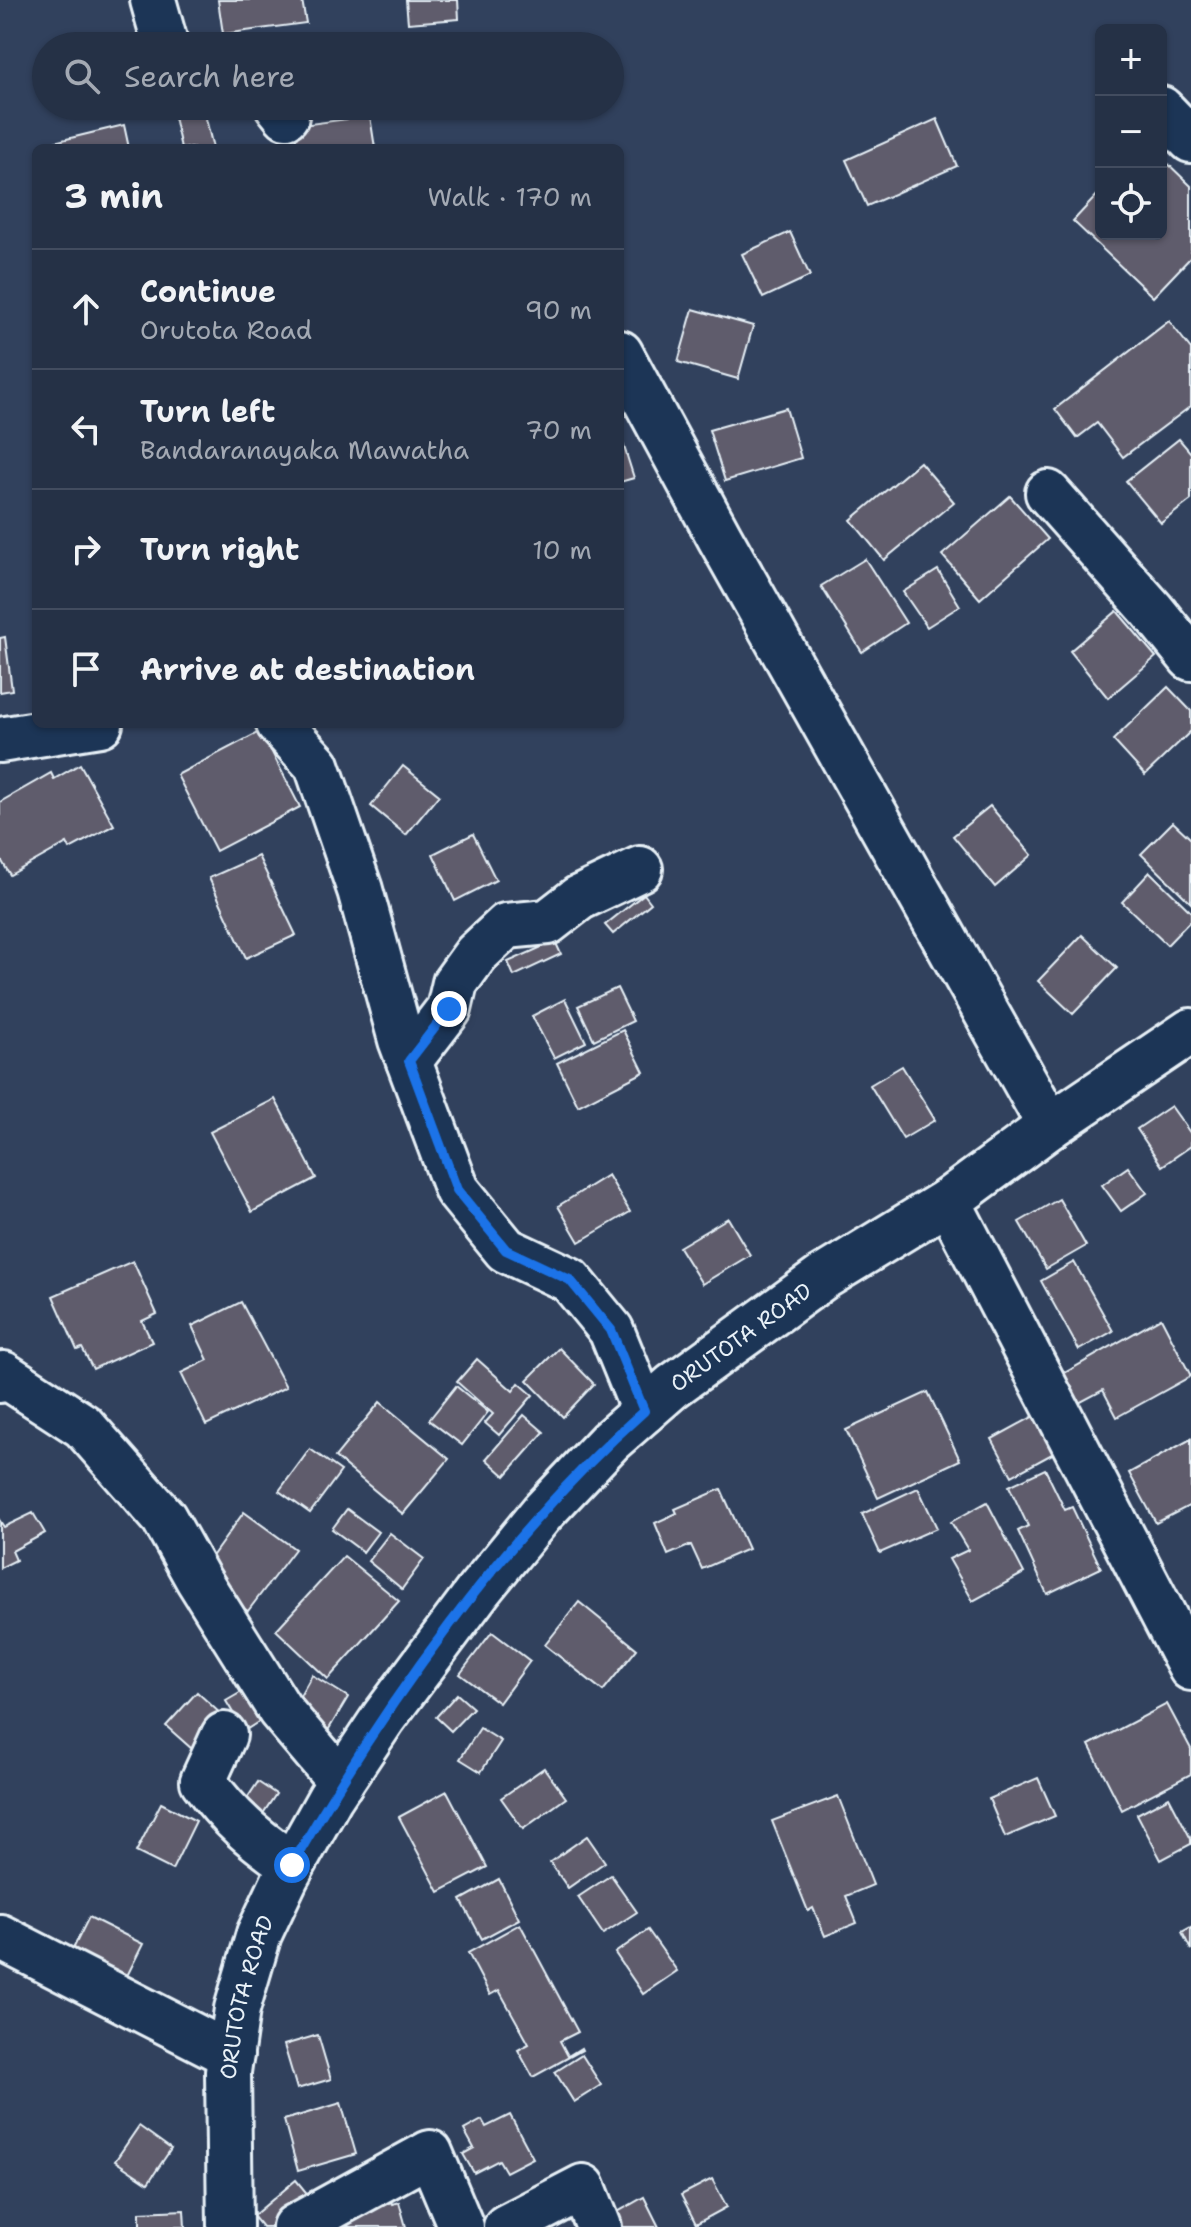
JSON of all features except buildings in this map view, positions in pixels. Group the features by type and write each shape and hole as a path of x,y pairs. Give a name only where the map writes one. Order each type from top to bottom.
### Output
{"street":[{"path":"153,0 162,32"},
{"path":"1167,115 1191,140"},
{"path":"624,360 727,552 1050,1126"},
{"path":"1048,493 1191,658"},
{"path":"0,740 75,728"},
{"path":"283,728 317,765 360,890 401,1040 457,1190 506,1250 570,1280 611,1330 644,1411"},
{"path":"409,1061 449,1009 455,983 476,954 506,926 548,922 579,898 640,869"},
{"name":"ORUTOTA ROAD","path":"230,2227 228,2072 237,2009 259,1934 292,1865 341,1782 392,1706 479,1590 542,1513 610,1441 673,1386 822,1278 948,1201 1050,1126 1191,1031"},
{"path":"948,1201 1191,1668"},
{"path":"0,1380 3,1374 83,1426 164,1518 198,1579 280,1710 341,1782"},
{"path":"224,1735 203,1781 250,1836 292,1865"},
{"path":"0,1937 231,2055"},
{"path":"295,2227 430,2153 461,2227"},
{"path":"506,2227 583,2187 599,2227"}],"route":[{"path":"292,1865 330,1798 384,1717 479,1590 542,1513 610,1441 644,1411 611,1330 570,1280 506,1250 457,1190 409,1061 449,1009"}]}
